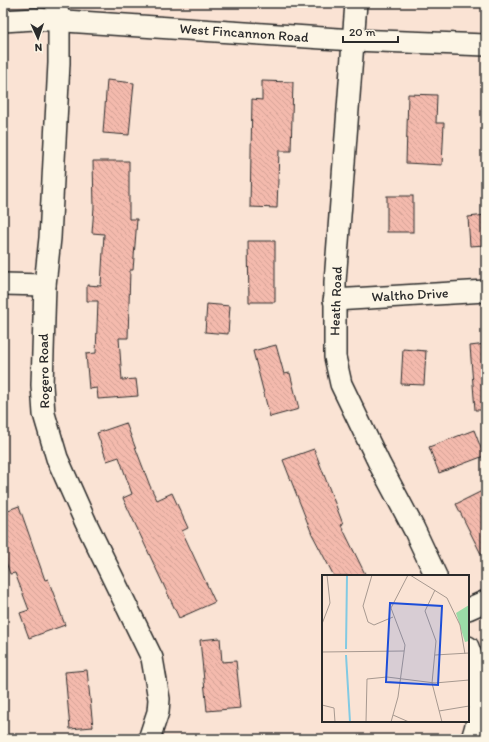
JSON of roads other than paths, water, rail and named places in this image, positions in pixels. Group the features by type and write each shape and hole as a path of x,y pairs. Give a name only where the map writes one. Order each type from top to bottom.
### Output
{"street":[{"name":"Heath Road","path":"356,3 334,300 335,357 341,384 436,575"},
{"name":"West Fincannon Road","path":"3,21 35,19 58,12 353,40 486,46"},
{"name":"Rogero Road","path":"58,12 59,63 50,238 45,285 42,385 44,414 57,458 86,522 152,658 159,699 158,712 149,739"},
{"path":"3,284 45,285"},
{"name":"Waltho Drive","path":"334,300 486,291"},
{"path":"469,609 486,601"},
{"path":"469,650 477,674 480,696 476,726 472,739"}]}
